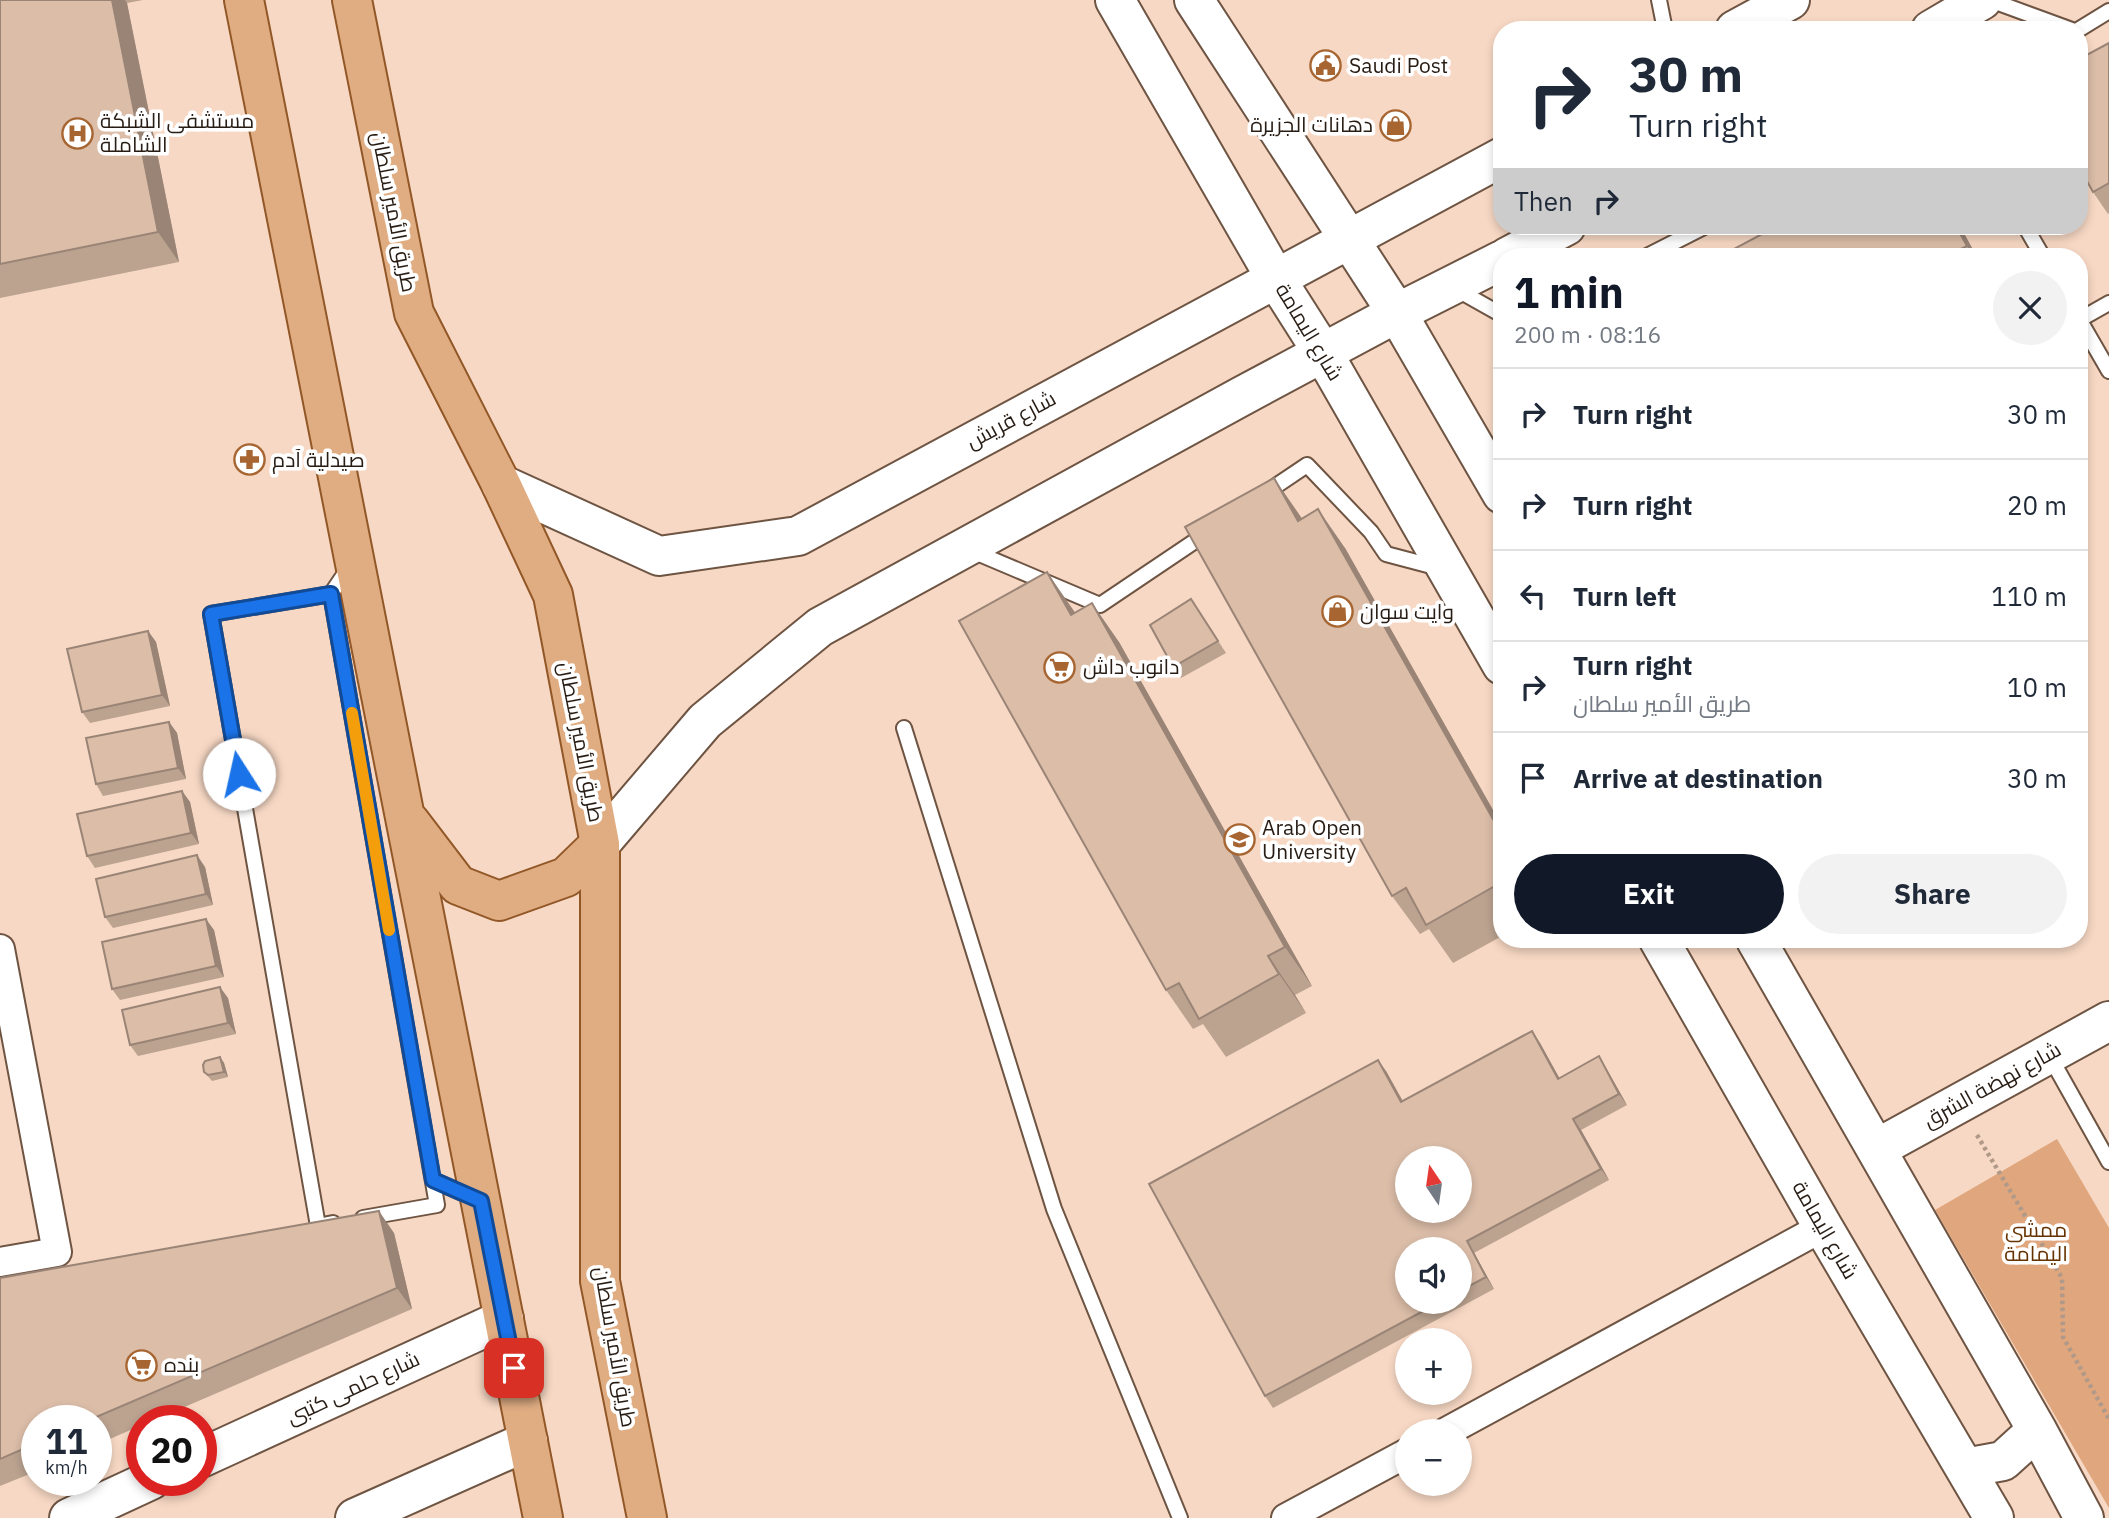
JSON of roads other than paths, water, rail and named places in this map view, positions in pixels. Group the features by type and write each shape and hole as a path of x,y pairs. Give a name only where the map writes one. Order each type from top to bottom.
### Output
{"main road":[{"path":"244,0 543,1518"},
{"name":"طريق الأمير سلطان","path":"352,0 414,313 501,484 553,595 600,844 600,1281 647,1518"},
{"name":"شارع اليمامة","path":"1115,0 1276,279 1323,353 1493,649"},
{"path":"1194,0 1397,313 1493,478"},
{"path":"1752,21 1790,0"},
{"path":"1946,21 1982,0"},
{"name":"شارع قريش","path":"501,484 659,556 798,536 1493,161"},
{"path":"1524,248 1549,235"},
{"path":"404,814 458,884 499,901 566,877 600,844 705,721 820,627 1397,313 1493,265"},
{"name":"شارع اليمامة","path":"1664,948 1994,1518"},
{"path":"1761,948 2037,1430 2084,1518"},
{"name":"شارع نهضة الشرق","path":"1876,1149 2109,1021"},
{"name":"شارع حلمى كتبى","path":"217,1451 504,1319"},
{"path":"1965,1468 2003,1461 2037,1430"},
{"path":"355,1518 528,1441"},
{"path":"69,1518 126,1492"}],"street":[{"path":"0,949 57,1252 0,1262"},
{"path":"1470,1419 1823,1227"},
{"path":"1286,1518 1395,1459"}],"lane":[{"path":"1659,0 1663,21"},
{"path":"1990,0 2047,21"},
{"path":"2088,24 2109,11"},
{"path":"1663,248 1688,235"},
{"path":"1452,287 1493,310"},
{"path":"2088,315 2109,303"},
{"path":"2088,335 2109,371"},
{"path":"1250,504 1307,465 1371,532 1386,554 1448,570"},
{"path":"966,548 1100,605 1215,527"},
{"path":"331,594 211,614 318,1226 437,1205 331,594 354,559"},
{"path":"904,728 1054,1209 1180,1518"},
{"path":"2049,1054 2109,1162"},
{"path":"433,1180 481,1201"}],"place":[{"name":"Saudi Post","path":"1326,66"},
{"name":"دهانات الجزيرة","path":"1396,125"},
{"name":"مستشفى الشبكة الشاملة","path":"77,133"},
{"name":"صيدلية آدم","path":"249,460"},
{"name":"وايت سوان","path":"1337,612"},
{"name":"دانوب داش","path":"1060,667"},
{"name":"Arab Open University","path":"1239,840"},
{"name":"بنده","path":"141,1365"}],"park label":[{"name":"ممشى اليمامة","path":"2036,1242"}]}
